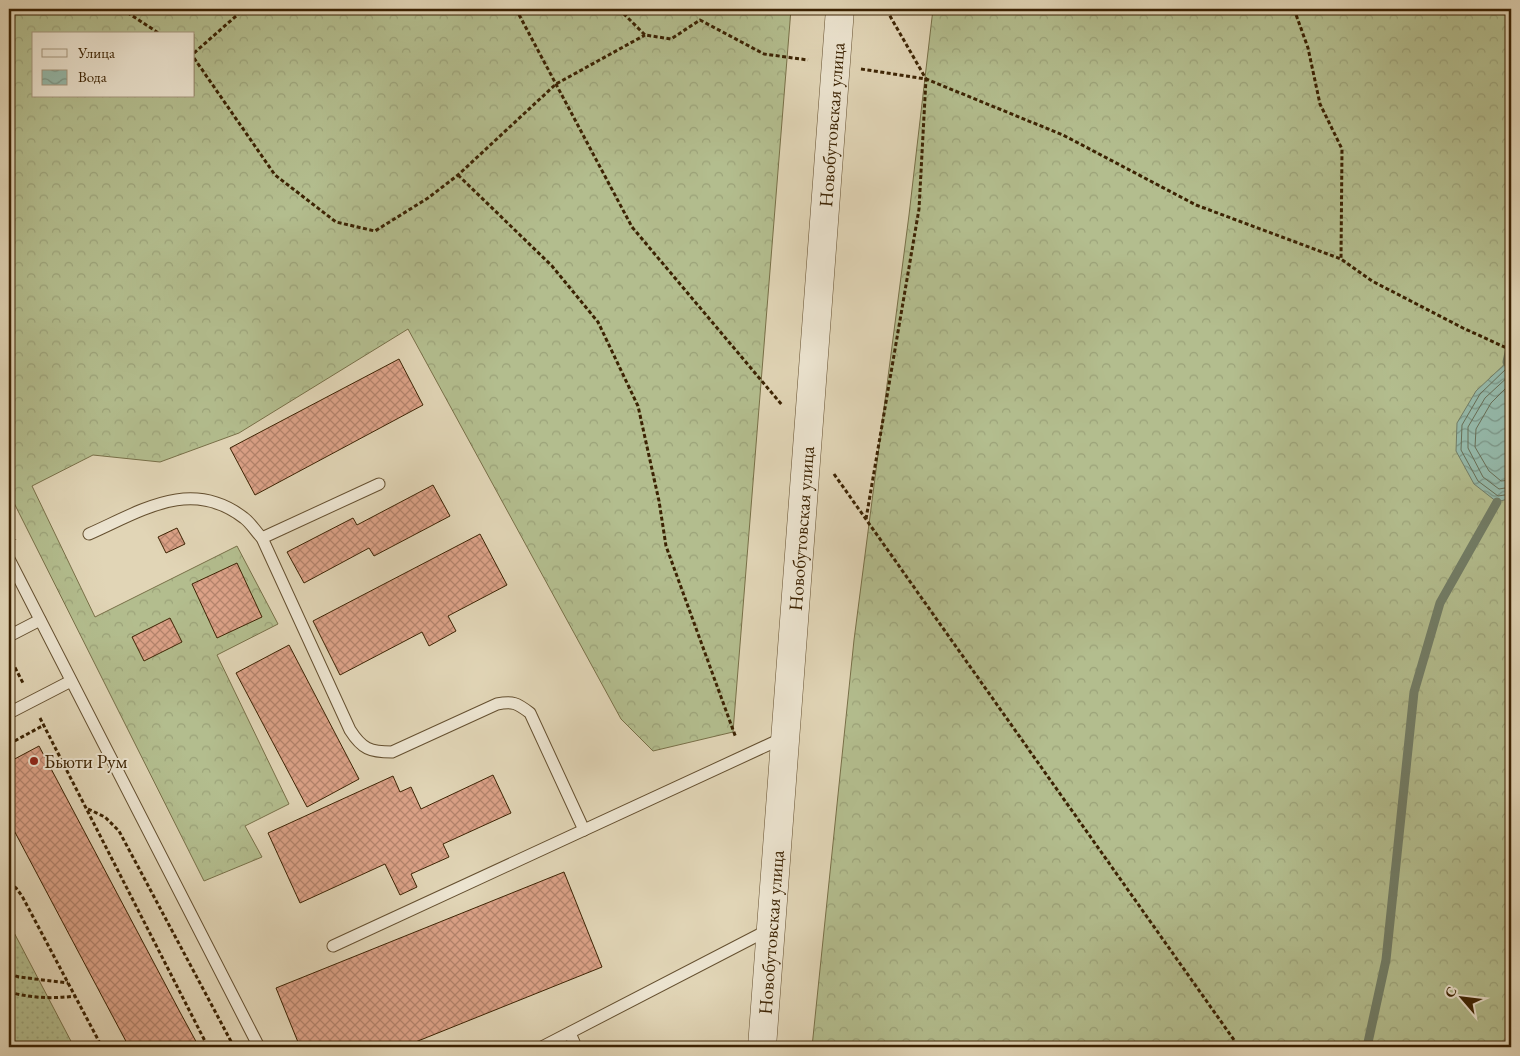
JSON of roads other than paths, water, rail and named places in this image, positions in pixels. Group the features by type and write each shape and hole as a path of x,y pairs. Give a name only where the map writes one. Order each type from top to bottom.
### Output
{"street":[{"name":"Новобутовская улица","path":"762,1047 840,9"}],"lane":[{"path":"262,538 379,484"},
{"path":"89,534 159,503 185,498 212,501 229,508 246,519 262,538 350,730 357,741 364,747 376,752 392,752 497,704 508,702 519,704 530,713 584,830"},
{"path":"9,559 260,1047"},
{"path":"9,636 40,620"},
{"path":"9,713 71,681"},
{"path":"333,946 785,738"},
{"path":"542,1047 770,930"},
{"path":"570,1033 576,1047"}],"water":[{"path":"1507,362 1511,363 1511,498 1497,502 1474,484 1456,451 1457,423 1476,391"}],"waterway":[{"path":"1507,362 1511,344"},
{"path":"1367,1047 1386,960 1414,692 1440,603 1497,502"}],"place":[{"name":"Бьюти Рум","path":"34,761"}]}
